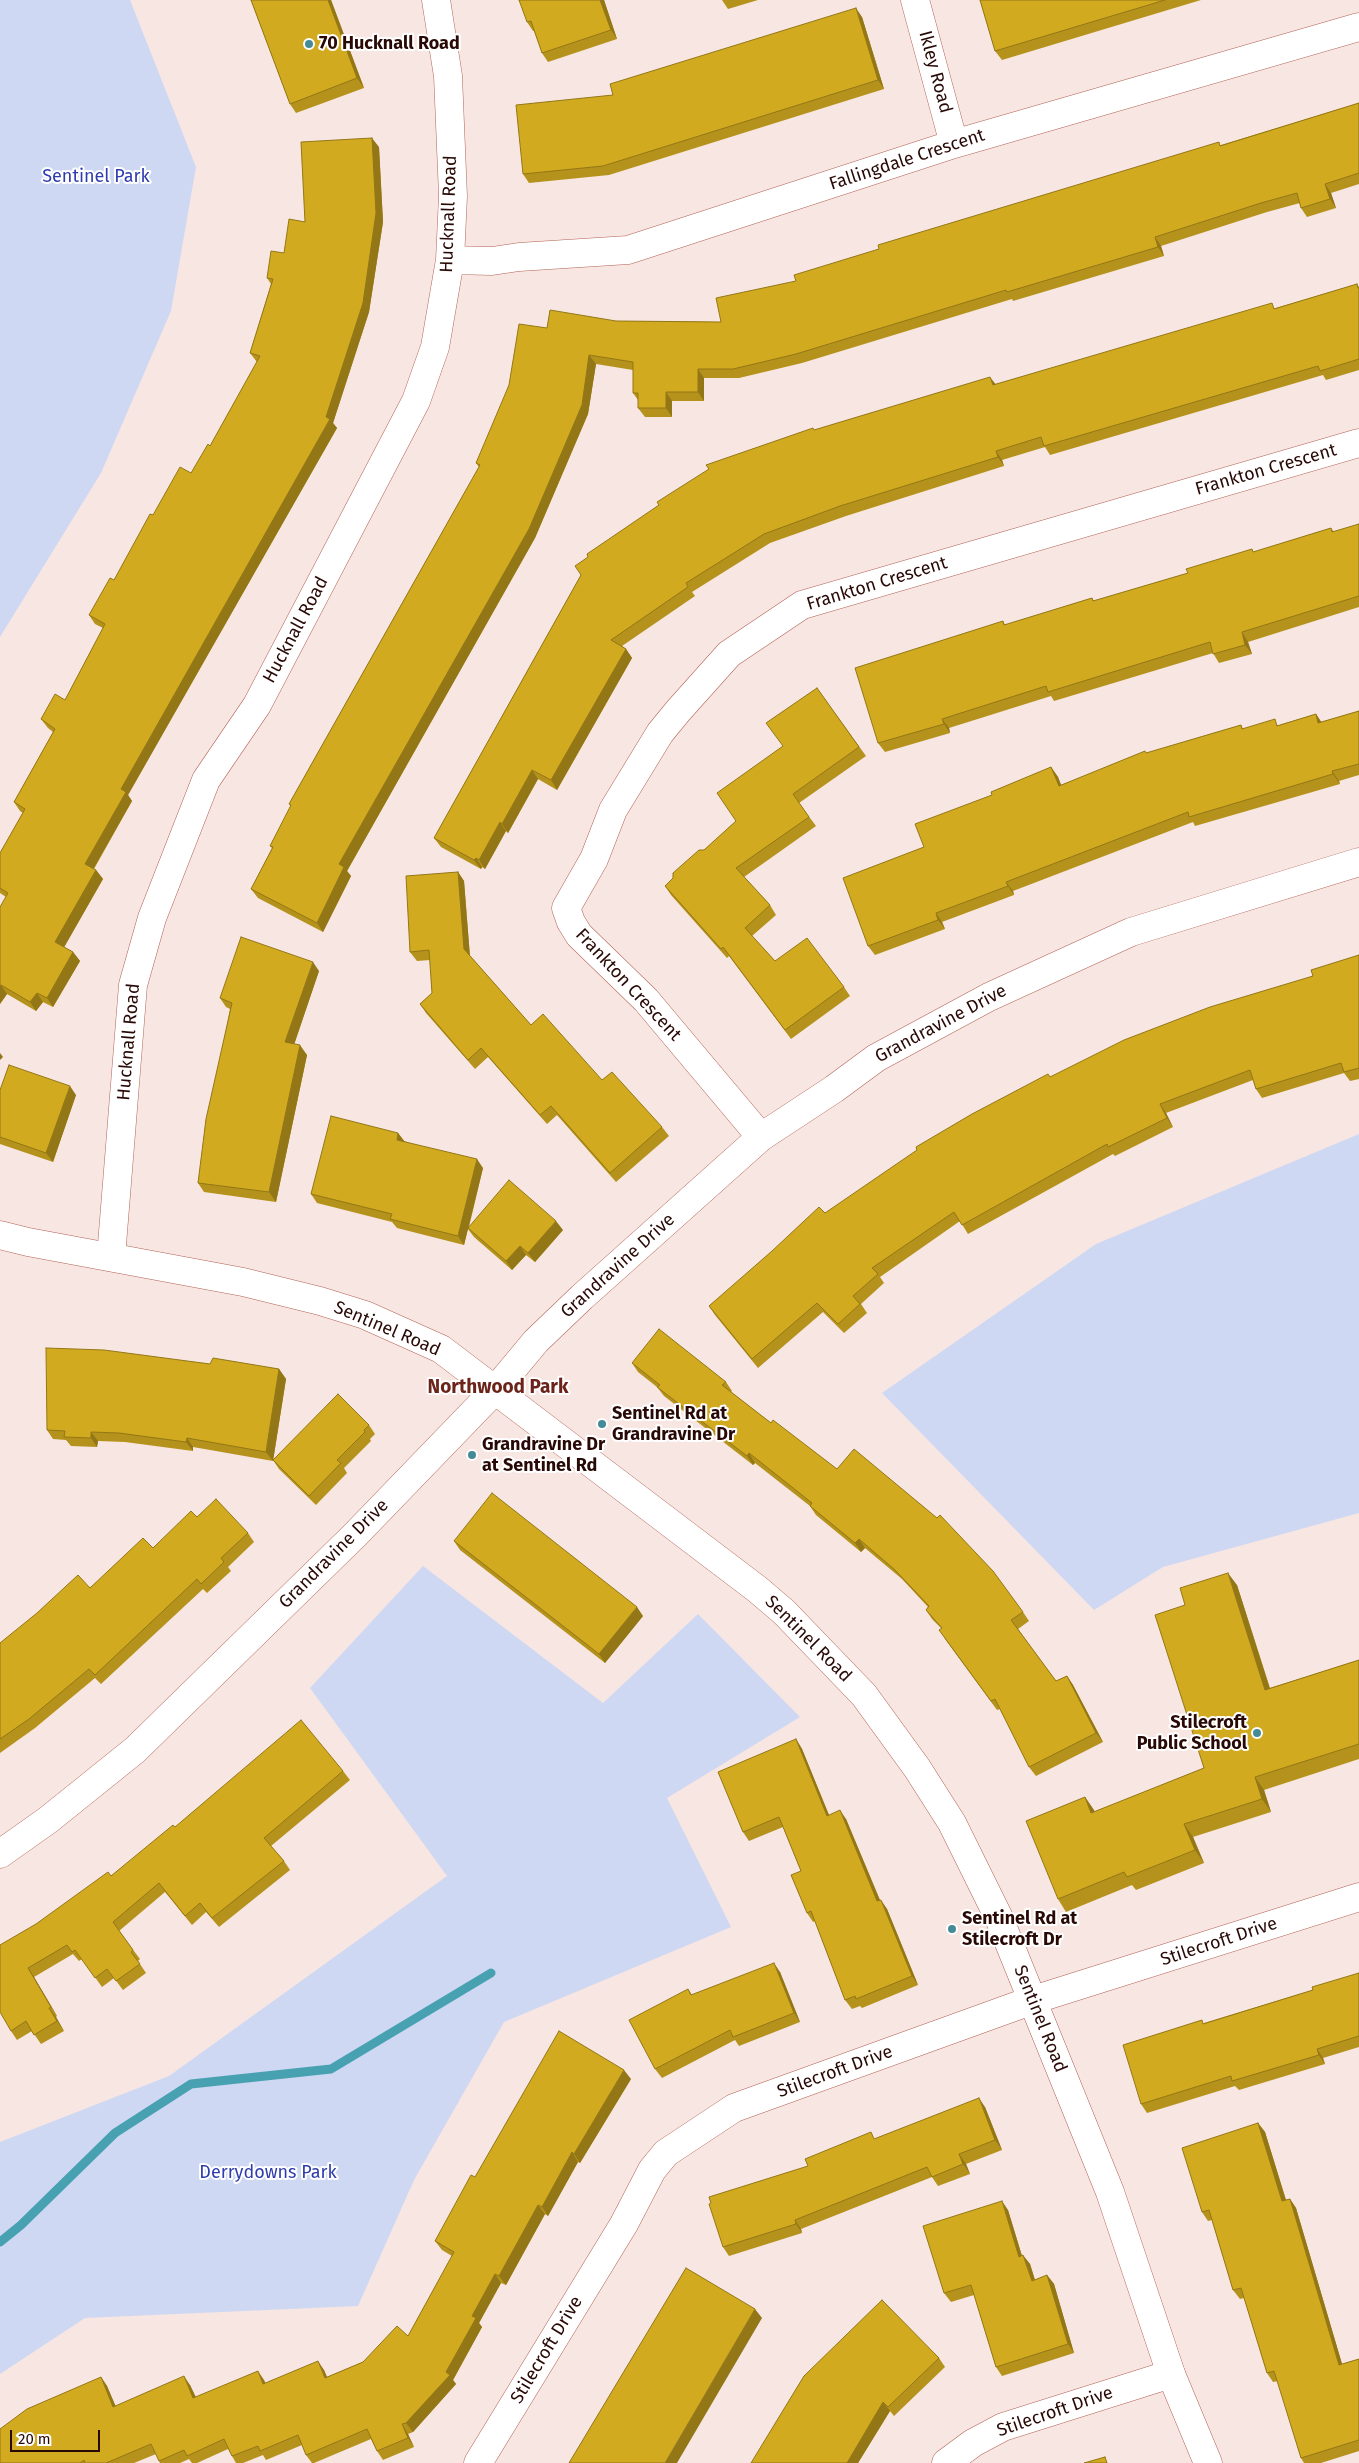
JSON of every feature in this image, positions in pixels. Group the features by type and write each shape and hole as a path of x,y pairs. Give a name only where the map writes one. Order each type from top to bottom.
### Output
{"street":[{"name":"Hucknall Road","path":"111,1257 133,985 152,918 206,780 257,705 416,401 435,348 450,260 453,196 448,76 436,0"},
{"name":"Ikley Road","path":"915,0 954,144"},
{"name":"Fallingdale Crescent","path":"450,260 492,261 519,257 628,250 954,144 1359,27"},
{"name":"Frankton Crescent","path":"761,1137 646,1000 579,935 571,922 566,908 594,859 613,810 660,733 678,711 729,654 802,605 1359,443"},
{"name":"Grandravine Drive","path":"0,1854 48,1820 135,1750 355,1535 496,1389 536,1341 582,1297 761,1137 834,1089 876,1058 989,997 1122,936 1359,862"},
{"name":"Sentinel Road","path":"0,1235 28,1242 243,1282 320,1301 365,1316 441,1349 757,1589 784,1612 864,1695 917,1768 952,1823 999,1918 1110,2192 1171,2374 1208,2463"},
{"name":"Stilecroft Drive","path":"478,2463 624,2224 652,2170 666,2152 734,2108 1033,2000 1359,1897"},
{"name":"Stilecroft Drive","path":"946,2463 973,2442 1003,2427 1171,2374"}],"green space":[{"name":"Sentinel Park","path":"0,0 130,0 196,167 171,311 101,473 0,637"},
{"path":"1359,1134 1359,1513 1163,1567 1094,1610 882,1393 1096,1244"},
{"name":"Derrydowns Park","path":"423,1566 603,1703 698,1614 800,1717 667,1798 731,1927 504,2022 414,2180 358,2306 85,2318 0,2374 0,2142 169,2076 447,1876 310,1688"}],"building":[{"name":"70 Hucknall Road","path":"251,0 328,0 357,78 290,104"},
{"path":"519,0 600,0 611,30 542,53 531,21 527,22"},
{"path":"980,0 1165,0 995,51"},
{"path":"856,8 878,80 603,166 523,174 516,105 613,95 610,84"},
{"path":"1359,103 1359,173 1325,184 1330,199 1301,208 1297,193 1155,237 1158,247 1007,292 1006,290 796,354 733,369 698,369 698,392 666,392 666,408 638,408 638,393 633,393 633,362 589,355 582,405 529,529 339,864 344,867 317,923 251,889 273,847 270,846 291,805 289,804 480,465 476,463 509,385 519,324 547,328 550,310 616,321 721,322 716,298 796,281 794,275 879,249 878,245 1219,142 1220,146"},
{"path":"372,138 376,213 363,303 326,417 330,419 121,789 126,792 85,864 96,870 55,942 73,952 47,998 37,993 30,1002 0,986 0,907 8,893 0,888 0,853 25,809 14,802 55,729 41,719 55,694 65,700 105,624 89,615 110,578 114,580 150,514 153,515 180,467 191,473 208,444 210,446 260,356 250,353 273,279 267,278 271,251 284,253 289,219 305,222 301,142"},
{"path":"1357,284 1359,288 1359,359 1320,371 1318,366 1044,446 1041,437 996,451 998,457 840,506 764,534 686,583 688,587 611,640 626,649 551,780 532,770 502,824 500,822 479,860 476,858 474,860 434,838 581,575 575,566 588,557 587,554 659,505 657,502 709,469 706,465 813,428 814,430 990,377 993,385 1272,303 1274,309"},
{"path":"1359,524 1359,596 1242,632 1245,645 1213,654 1210,642 1048,692 1046,686 942,719 944,724 878,743 855,668 1003,621 1004,625 1092,598 1093,601 1188,573 1186,569 1252,549 1253,552 1331,528 1332,532"},
{"path":"817,688 859,747 793,794 809,817 736,868 770,905 745,928 775,961 807,938 844,987 785,1030 723,947 721,949 665,886 673,878 673,873 699,850 704,850 736,821 717,793 783,746 766,723"},
{"path":"1359,711 1359,764 1332,771 1333,774 1189,817 1188,812 1006,882 1008,886 936,913 938,920 868,946 843,878 924,847 915,824 992,795 991,792 1051,767 1059,786 1145,751 1146,753 1241,725 1242,729 1275,719 1277,726 1316,714 1318,723"},
{"path":"458,872 464,949 531,1025 543,1014 602,1080 612,1072 662,1127 610,1173 551,1106 540,1115 481,1048 468,1060 420,1004 432,993 429,950 410,952 406,876"},
{"path":"241,937 313,962 285,1042 300,1045 269,1192 198,1183 206,1119 232,1003 220,998"},
{"path":"1359,955 1359,1068 1344,1072 1341,1063 1256,1089 1250,1070 1160,1104 1167,1118 1108,1147 1107,1144 962,1225 954,1212 872,1268 878,1274 853,1296 860,1304 838,1324 817,1303 752,1359 709,1306 819,1207 825,1213 917,1150 916,1147 972,1114 1048,1074 1050,1077 1124,1040 1210,1007 1313,976 1311,970"},
{"path":"9,1065 70,1086 46,1153 0,1137 0,1090"},
{"path":"331,1116 398,1133 397,1140 477,1159 458,1236 390,1219 392,1214 311,1194"},
{"path":"509,1180 556,1221 528,1253 520,1246 506,1261 468,1228"},
{"path":"659,1329 726,1382 722,1385 771,1423 773,1420 837,1469 854,1449 937,1518 940,1515 993,1571 1023,1612 1011,1620 1056,1681 1067,1676 1096,1733 1029,1767 995,1699 991,1701 939,1630 942,1628 926,1610 929,1606 895,1570 859,1539 855,1543 810,1506 812,1503 749,1453 747,1456 657,1387 660,1385 632,1363"},
{"path":"46,1348 104,1350 210,1364 213,1358 279,1369 266,1452 187,1438 186,1442 119,1433 91,1432 91,1438 64,1437 65,1431 47,1430"},
{"path":"338,1394 369,1425 364,1430 365,1432 337,1460 341,1463 309,1496 273,1460"},
{"path":"492,1493 637,1607 599,1654 454,1541"},
{"path":"216,1499 248,1533 221,1558 224,1562 201,1584 197,1579 95,1675 89,1669 29,1719 0,1739 0,1643 37,1613 78,1575 90,1588 143,1538 153,1548 191,1511 197,1517"},
{"path":"1228,1573 1265,1690 1359,1660 1359,1744 1255,1777 1262,1799 1184,1824 1195,1850 1127,1877 1124,1872 1058,1899 1026,1821 1085,1797 1091,1813 1204,1768 1155,1615 1185,1605 1180,1588"},
{"path":"301,1720 343,1771 264,1838 284,1861 212,1918 200,1903 185,1916 159,1883 113,1922 133,1950 131,1952 140,1964 116,1981 107,1969 95,1978 75,1950 72,1952 67,1945 28,1968 57,2021 34,2035 26,2021 11,2031 0,2012 0,1945 36,1924 108,1872 111,1876 173,1825 175,1827"},
{"path":"796,1739 827,1816 840,1810 877,1901 881,1900 912,1976 856,1999 855,1996 845,2000 811,1911 807,1913 791,1875 801,1871 779,1817 743,1832 718,1772"},
{"path":"774,1963 794,2013 733,2037 730,2030 655,2069 629,2020 688,1989 691,1995"},
{"path":"1359,1973 1359,2036 1317,2049 1319,2055 1232,2081 1231,2076 1141,2104 1123,2045 1202,2020 1203,2024 1313,1990 1312,1987"},
{"path":"559,2031 624,2070 574,2154 572,2152 542,2207 538,2205 499,2276 495,2274 472,2316 476,2318 446,2372 450,2375 406,2423 402,2424 408,2438 377,2451 367,2429 306,2455 298,2435 260,2451 258,2446 232,2456 224,2439 187,2456 184,2450 159,2461 151,2444 106,2463 85,2463 84,2460 80,2463 0,2463 0,2429 27,2409 101,2377 113,2407 184,2376 193,2398 258,2371 263,2384 318,2361 325,2378 363,2362 397,2326 408,2336 454,2252 435,2241 471,2175 475,2177"},
{"path":"979,2098 995,2140 959,2154 963,2164 932,2177 927,2167 795,2220 796,2224 723,2247 709,2204 711,2203 709,2197 808,2166 805,2159 871,2132 874,2139"},
{"path":"1258,2123 1282,2201 1290,2199 1339,2365 1359,2359 1359,2440 1301,2458 1274,2371 1267,2373 1241,2288 1233,2290 1209,2210 1202,2212 1182,2148"},
{"path":"1002,2201 1019,2257 1023,2255 1032,2281 1047,2275 1068,2344 996,2367 971,2285 944,2293 923,2226"},
{"path":"686,2268 755,2309 665,2463 569,2463"},
{"path":"882,2300 939,2358 888,2407 883,2402 847,2463 751,2463 804,2376"},
{"path":"1105,2457 1107,2463 1084,2463"}],"waterway":[{"path":"0,2242 21,2225 115,2133 191,2084 331,2069 491,1973"}],"place":[{"name":"70 Hucknall Road","path":"309,44"},
{"name":"Sentinel Rd at Grandravine Dr","path":"602,1424"},
{"name":"Grandravine Dr at Sentinel Rd","path":"472,1455"},
{"name":"Stilecroft Public School","path":"1257,1733"},
{"name":"Sentinel Rd at Stilecroft Dr","path":"952,1929"}],"district":[{"name":"Northwood Park","path":"498,1388"}]}
